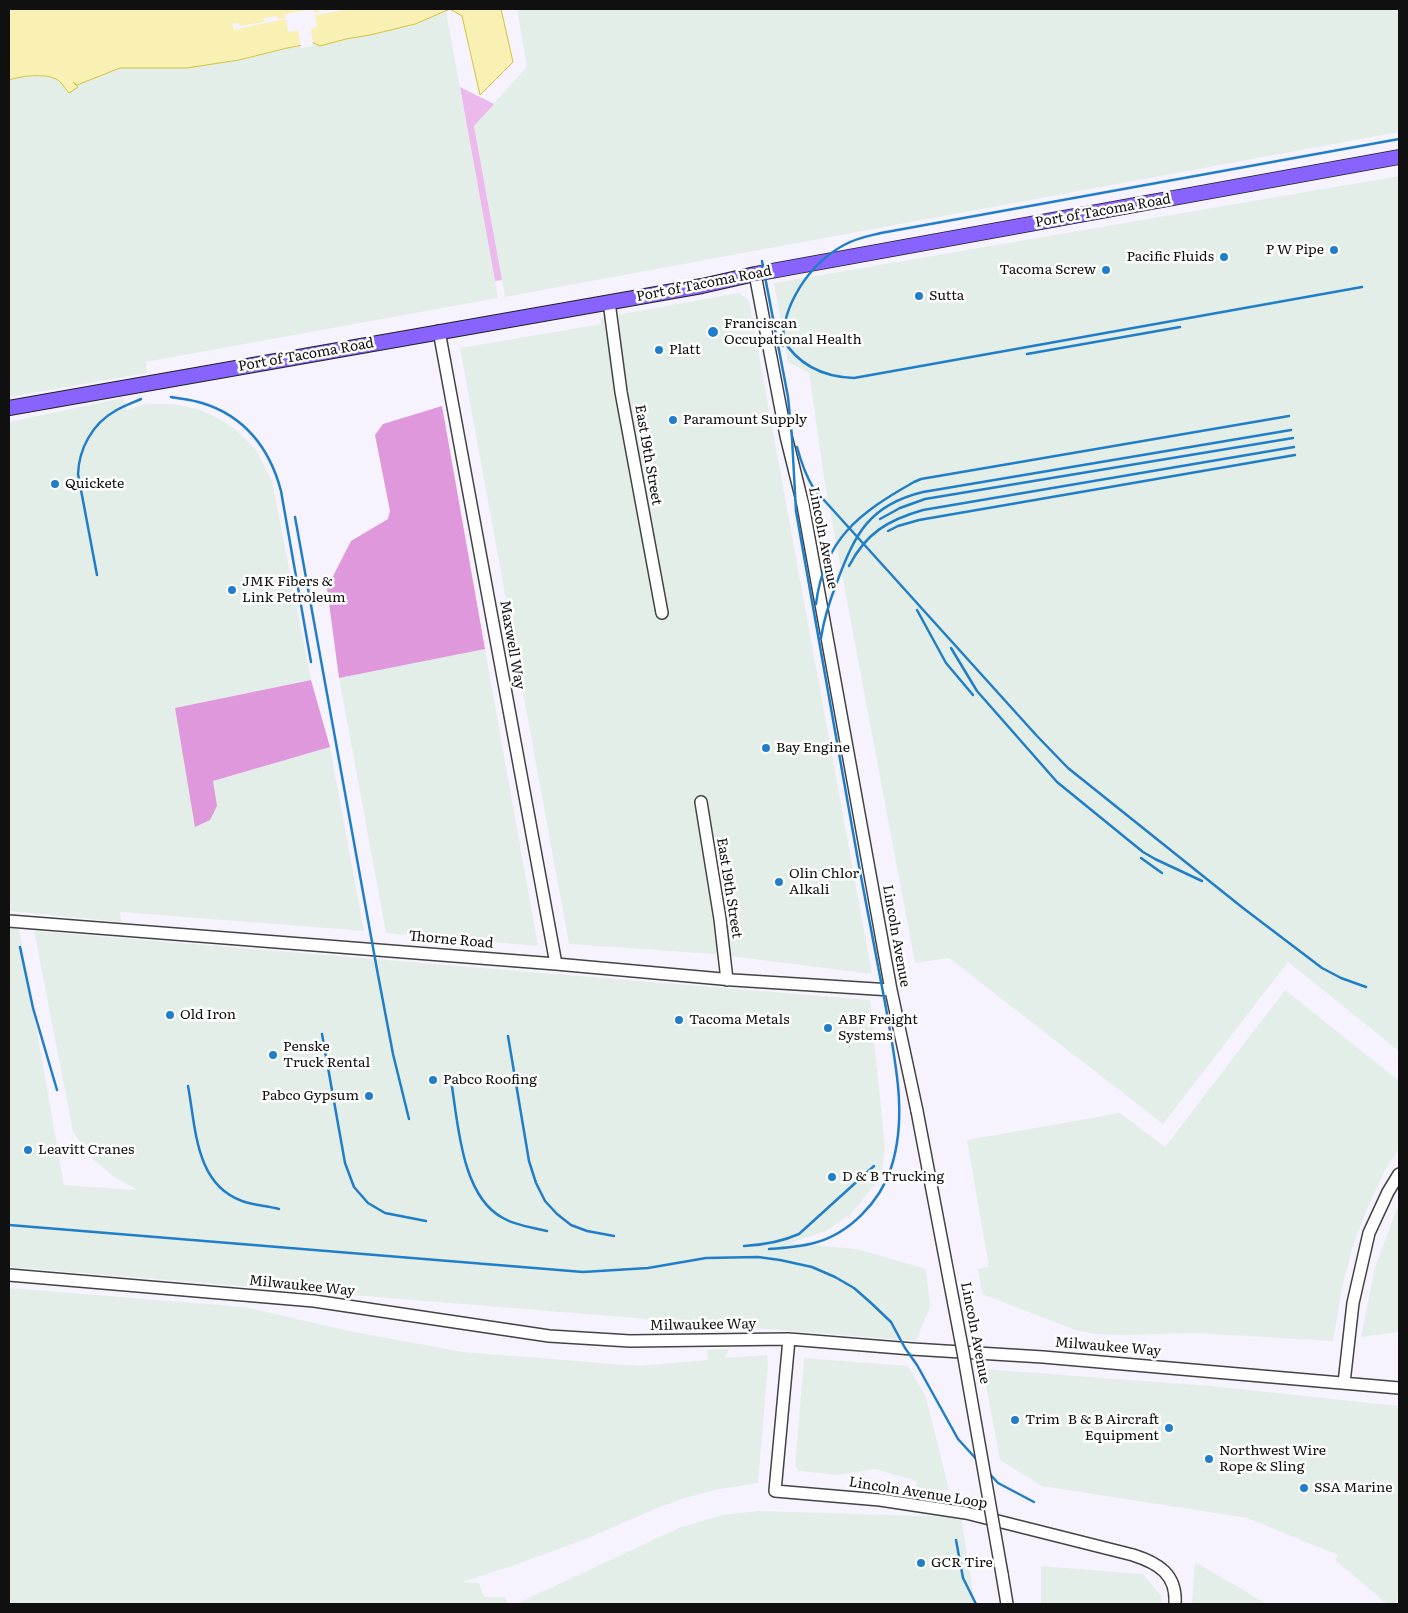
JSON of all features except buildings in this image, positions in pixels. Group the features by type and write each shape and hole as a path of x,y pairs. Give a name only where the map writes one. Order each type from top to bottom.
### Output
{"main road":[{"name":"Port of Tacoma Road","path":"9,408 702,286 755,274 1399,158"}],"street":[{"name":"Lincoln Avenue","path":"755,274 782,419 803,505 891,990 917,1111 963,1352 1007,1604"},
{"name":"East 19th Street","path":"609,302 622,392 662,613"},
{"name":"Maxwell Way","path":"439,331 556,964"},
{"name":"East 19th Street","path":"701,802 727,980"},
{"name":"Thorne Road","path":"9,920 556,964 727,980 891,990"},
{"path":"1344,1383 1353,1303 1369,1233 1388,1192 1399,1174"},
{"name":"Milwaukee Way","path":"9,1275 314,1301 549,1336 648,1342 789,1339 1047,1357 1399,1388"},
{"name":"Lincoln Avenue Loop","path":"789,1339 775,1491 880,1500 966,1513 1133,1555 1150,1560 1169,1576 1174,1592 1175,1604"}],"shaded area":[{"path":"9,9 450,9 415,24 320,46 314,43 239,60 187,68 120,68 77,85 73,82 78,87 69,93 60,81 51,77 32,76 9,80"},
{"path":"450,9 501,9 513,62 480,95 462,16"},
{"path":"517,9 1399,9 1399,132 505,297 474,125 527,67"},
{"path":"446,11 498,298 146,362 147,373 9,397 9,80 18,77 38,76 51,77 63,81 99,77 120,68 187,68 239,60 287,48 314,43 320,46 370,35 415,24"},
{"path":"460,87 494,104 474,126 502,280 495,281"},
{"path":"1399,176 1399,1051 1288,962 1163,1124 949,958 915,963 825,484 809,373 788,362 774,283"},
{"path":"739,293 749,300 872,974 714,954 569,944 460,348 601,324 600,318"},
{"path":"123,398 127,410 145,404 174,404 201,410 220,419 235,429 257,451 272,481 311,680 175,708 189,788 330,747 364,931 120,912 122,922 9,911 9,422"},
{"path":"442,406 485,649 339,678 327,588 351,541 388,519 390,511 375,435 383,424"},
{"path":"485,649 538,946 386,933 339,678"},
{"path":"311,680 330,747 213,781 217,806 210,820 195,827 175,708"},
{"path":"9,928 19,929 64,1185 137,1190 114,1177 87,1154 73,1131 34,931 870,1000 885,1147 881,1177 851,1214 826,1231 791,1243 856,1249 926,1269 930,1307 916,1341 9,1267"},
{"path":"1285,990 1399,1081 1399,1149 1385,1170 1364,1216 1352,1249 1342,1288 1333,1341 1193,1333 1094,1334 1075,1330 982,1294 978,1269 989,1267 967,1140 1120,1113 1165,1147"},
{"path":"1399,1203 1399,1332 1361,1337 1375,1267"},
{"path":"9,1288 245,1307 349,1331 463,1352 640,1366 708,1360 707,1350 729,1349 725,1358 767,1355 768,1365 758,1483 714,1490 685,1498 586,1539 462,1582 479,1583 484,1597 505,1597 508,1604 9,1604"},
{"path":"804,1358 908,1366 926,1397 949,1490 917,1489 916,1481 875,1469 838,1475 799,1471 795,1466"},
{"path":"983,1369 1211,1386 1399,1406 1399,1597 1394,1604 1387,1604 1335,1560 1338,1555 1247,1518 1042,1486 1000,1460"},
{"path":"759,1511 961,1517 975,1604 516,1604 679,1528 722,1515"},
{"path":"1195,1562 1267,1604 1192,1604"},
{"path":"1041,1566 1143,1574 1162,1597 1161,1604 1041,1604"}],"pier":[{"path":"313,9 314,13 319,12 320,9 326,9 327,11 332,9 351,9 315,15 317,27 311,29 313,46 301,48 298,30 288,32 286,19 234,30 232,24 239,23 240,26 264,22 264,18 277,16 278,19 286,18 285,14"}],"railway":[{"path":"783,346 784,331 792,301 809,275 831,253 858,239 881,233 1399,139"},
{"path":"762,261 788,397 796,511 893,1048 899,1108 899,1129 891,1168 879,1193 862,1215 827,1239 786,1248 769,1249"},
{"path":"782,338 796,356 813,368 832,375 854,378 1362,287"},
{"path":"1027,354 1180,327"},
{"path":"171,397 202,403 231,416 253,436 263,448 270,461 281,491 311,662"},
{"path":"97,575 78,474 81,455 93,430 107,416 141,399"},
{"path":"816,604 820,581 827,562 847,530 861,517 894,493 921,479 1289,416"},
{"path":"821,638 832,596 850,550 866,524 889,505 923,492 1291,430"},
{"path":"880,519 900,508 925,499 1293,438"},
{"path":"797,447 804,469 814,489 1068,768 1243,908 1322,968 1341,978 1366,987"},
{"path":"849,566 863,545 879,529 899,518 923,510 1294,447"},
{"path":"888,531 919,520 1295,455"},
{"path":"295,517 378,975 393,1054 409,1119"},
{"path":"917,610 946,663 973,695"},
{"path":"951,648 977,691 1057,782 1143,852 1202,881"},
{"path":"1141,858 1162,873"},
{"path":"20,947 33,1008 57,1090"},
{"path":"322,1034 345,1163 354,1187 368,1203 385,1213 426,1221"},
{"path":"508,1036 529,1161 536,1183 545,1201 571,1225 587,1231 614,1236"},
{"path":"451,1080 459,1136 470,1176 478,1193 489,1207 508,1221 547,1231"},
{"path":"188,1086 200,1153 206,1168 215,1182 227,1193 242,1201 279,1209"},
{"path":"744,1246 772,1243 799,1234 874,1166"},
{"path":"9,1225 583,1272 648,1268 706,1258 758,1257 812,1267 854,1288 891,1322 958,1439 998,1483 1034,1502"},
{"path":"956,1540 963,1578 976,1604"}],"place":[{"name":"P W Pipe","path":"1334,250"},
{"name":"Pacific Fluids","path":"1224,257"},
{"name":"Tacoma Screw","path":"1106,270"},
{"name":"Sutta","path":"919,296"},
{"name":"Franciscan Occupational Health","path":"713,332"},
{"name":"Platt","path":"659,350"},
{"name":"Paramount Supply","path":"673,420"},
{"name":"Quickete","path":"55,484"},
{"name":"JMK Fibers & Link Petroleum","path":"232,590"},
{"name":"Bay Engine","path":"766,748"},
{"name":"Olin Chlor Alkali","path":"779,882"},
{"name":"Old Iron","path":"170,1015"},
{"name":"Tacoma Metals","path":"679,1020"},
{"name":"ABF Freight Systems","path":"828,1028"},
{"name":"Penske Truck Rental","path":"273,1055"},
{"name":"Pabco Roofing","path":"433,1080"},
{"name":"Pabco Gypsum","path":"369,1096"},
{"name":"Leavitt Cranes","path":"28,1150"},
{"name":"D & B Trucking","path":"832,1177"},
{"name":"Trim","path":"1015,1420"},
{"name":"B & B Aircraft Equipment","path":"1169,1428"},
{"name":"Northwest Wire Rope & Sling","path":"1209,1459"},
{"name":"SSA Marine","path":"1304,1488"},
{"name":"GCR Tire","path":"921,1563"}]}
